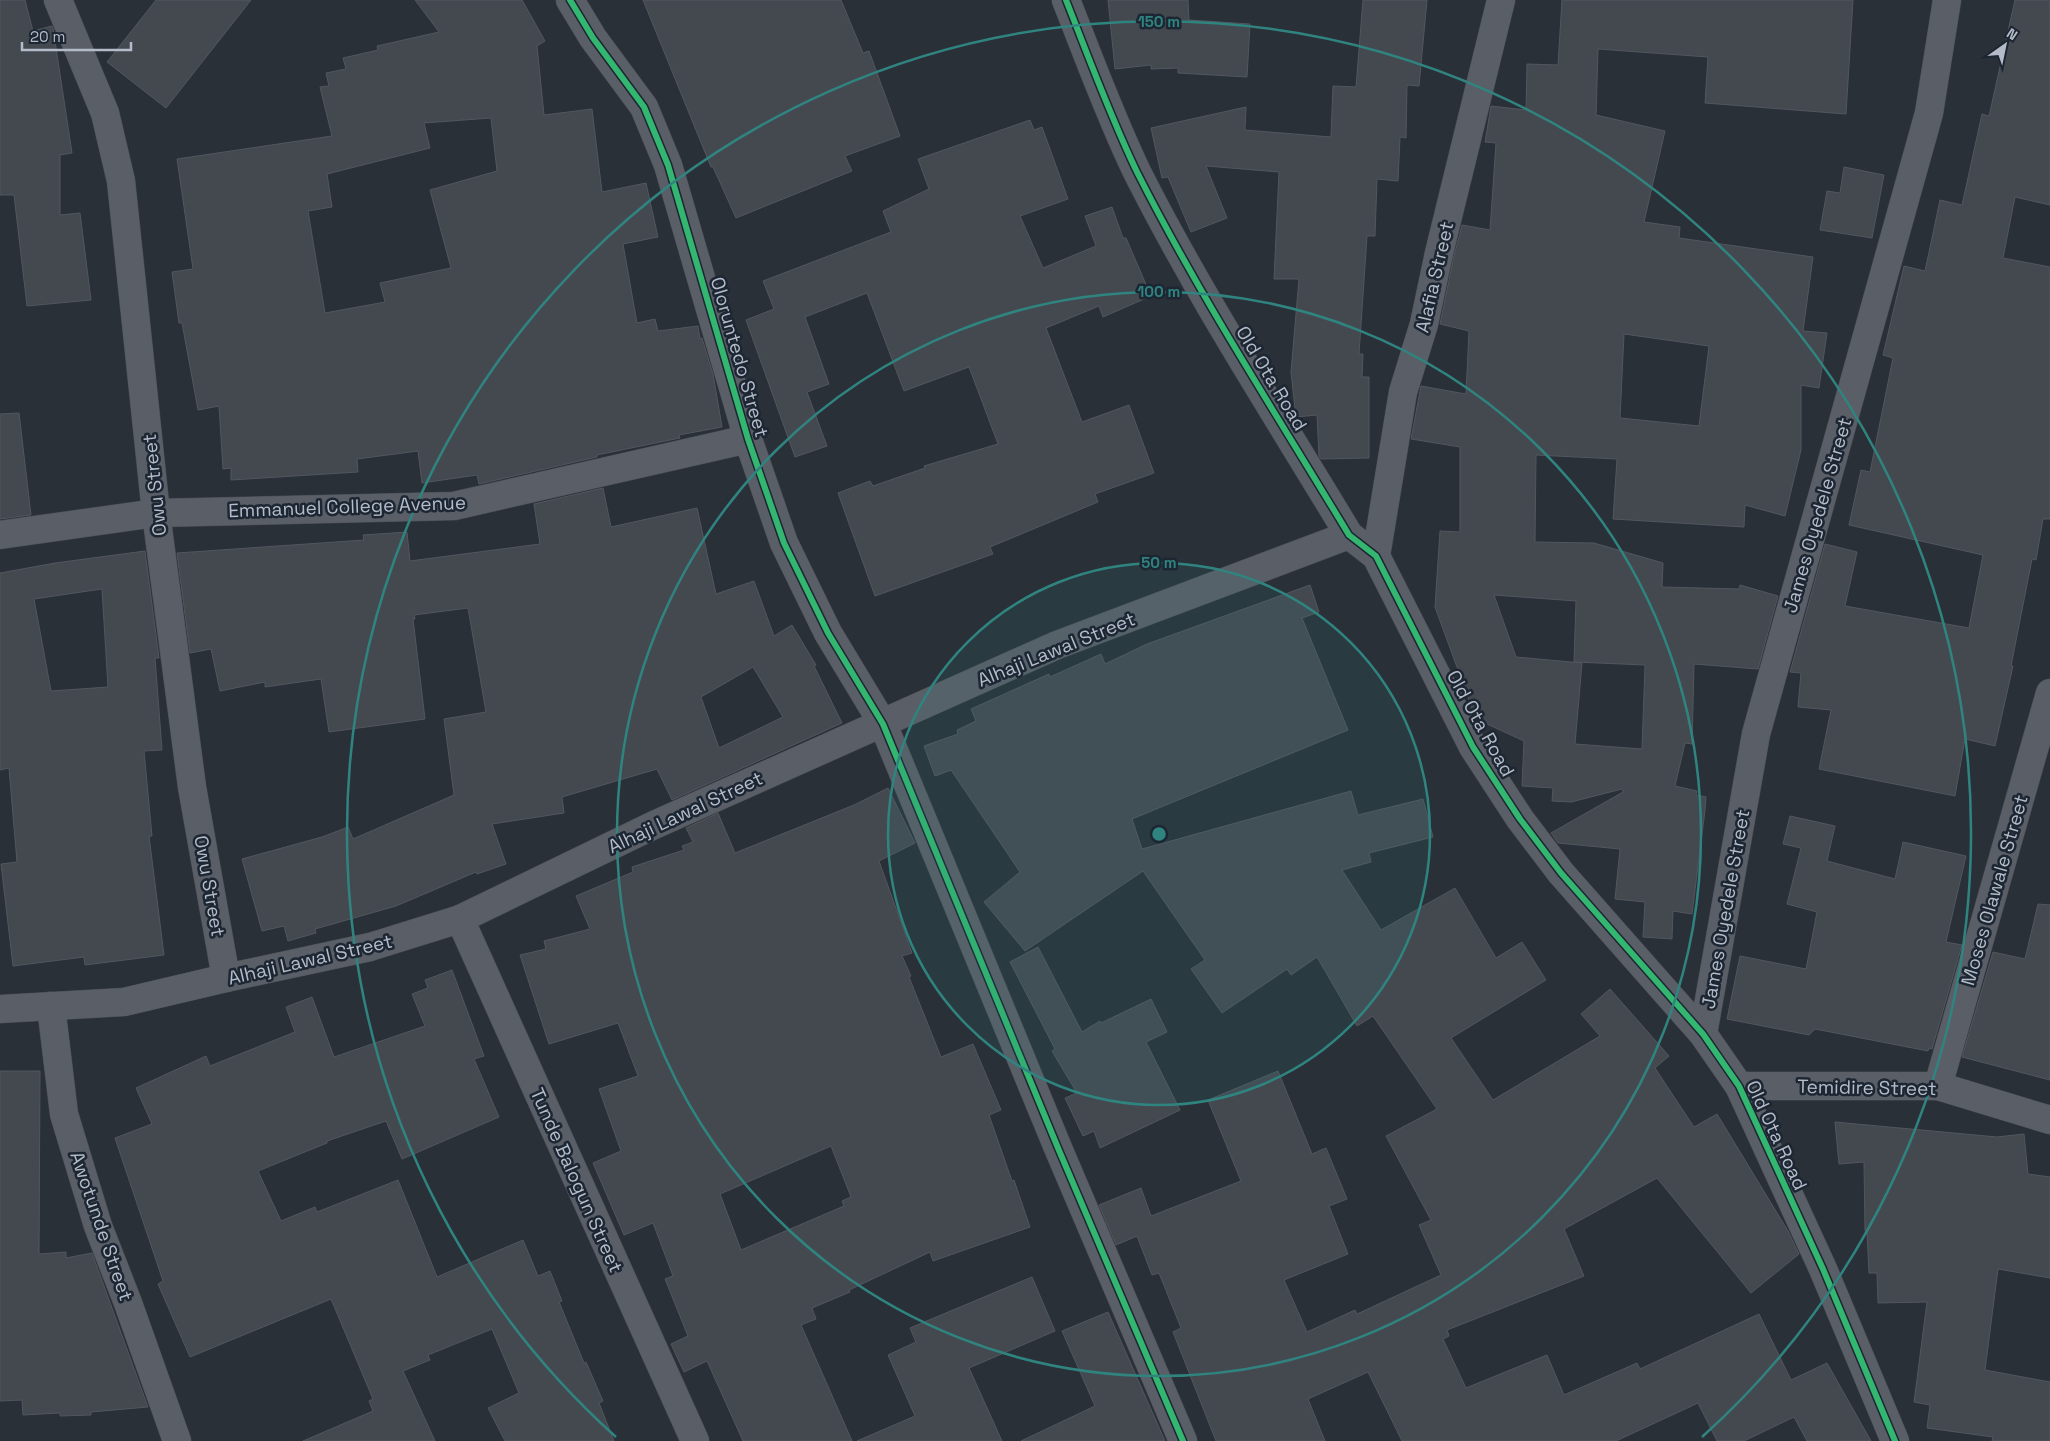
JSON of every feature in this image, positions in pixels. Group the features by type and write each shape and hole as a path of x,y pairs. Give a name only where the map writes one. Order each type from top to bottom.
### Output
{"street":[{"name":"Owu Street","path":"58,0 105,113 121,181 156,513 192,787 226,978"},
{"name":"Oloruntedo Street","path":"570,0 593,38 644,107 668,165 748,439 784,543 828,633 883,724 1058,1148 1183,1441"},
{"name":"Old Ota Road","path":"1066,0 1110,112 1137,171 1195,281 1349,535 1376,556 1473,747 1520,820 1561,873 1703,1034 1739,1086 1823,1268 1895,1441"},
{"name":"Alafia Street","path":"1376,556 1403,392 1424,324 1439,254 1501,0"},
{"name":"James Oyedele Street","path":"1703,1034 1756,734 1929,113 1947,0"},
{"name":"Emmanuel College Avenue","path":"0,534 156,513 454,506 748,439"},
{"name":"Alhaji Lawal Street","path":"0,1009 124,1002 370,947 460,919 654,825 1057,645 1349,535"},
{"name":"Moses Olawale Street","path":"1938,1086 2050,693"},
{"name":"Tunde Balogun Street","path":"460,919 695,1441"},
{"name":"Awotunde Street","path":"50,1006 64,1114 98,1226 128,1303 177,1441"},
{"name":"Temidire Street","path":"1739,1086 1938,1086 2050,1120"}],"building":[{"path":"0,0 25,0 33,31 52,26 53,28 72,153 60,155 60,215 80,213 91,300 27,306 14,195 0,195"},
{"path":"156,0 251,0 166,108 107,62"},
{"path":"415,0 522,0 545,41 537,46 544,115 592,109 602,192 646,183 658,237 623,244 637,323 655,319 658,331 698,326 700,339 702,338 713,374 722,427 679,435 680,438 597,455 597,457 479,484 477,475 422,483 418,451 357,459 358,472 231,480 231,468 223,469 219,406 198,410 182,323 179,323 172,272 193,269 177,159 332,136 320,87 329,86 326,73 346,69 343,58 378,50 377,46 439,32","holes":["491,118 497,171 430,190 451,268 380,283 385,302 325,313 308,211 332,207 327,174 430,148 424,123"]},
{"path":"643,0 841,0 863,53 869,51 900,136 845,156 852,171 736,218 713,167 711,167"},
{"path":"1108,0 1188,0 1189,20 1250,24 1247,77 1178,73 1178,68 1151,69 1151,65 1115,69"},
{"path":"1363,0 1427,0 1419,86 1407,85 1406,138 1400,137 1398,181 1377,179 1375,236 1367,236 1359,354 1363,354 1362,377 1369,377 1369,458 1321,459 1319,456 1317,415 1296,417 1291,372 1299,279 1274,279 1279,172 1206,166 1227,218 1191,232 1168,177 1162,178 1151,128 1246,107 1245,130 1331,137 1333,86 1356,87"},
{"path":"1562,0 1853,0 1846,114 1705,103 1708,57 1598,49 1596,115 1665,131 1644,222 1680,227 1679,238 1813,257 1803,331 1827,333 1819,388 1801,385 1801,450 1785,516 1745,505 1744,527 1613,519 1617,459 1536,455 1535,542 1594,543 1663,563 1662,587 1739,589 1740,585 1778,596 1758,669 1694,664 1692,744 1685,743 1675,786 1697,791 1696,795 1706,797 1705,810 1692,914 1673,911 1672,939 1643,937 1645,902 1615,899 1620,849 1558,843 1551,833 1623,792 1622,789 1571,802 1552,801 1553,788 1522,786 1524,741 1476,719 1435,607 1440,531 1460,532 1460,447 1411,439 1421,386 1466,394 1469,331 1440,324 1462,225 1490,230 1496,143 1485,142 1491,106 1526,110 1527,64 1558,65","holes":["1624,334 1709,346 1699,426 1620,418","1494,595 1576,601 1574,662 1645,665 1642,749 1575,744 1582,663 1516,657"]},
{"path":"2015,0 2050,0 2050,205 2015,197 2003,258 2050,267 2050,519 2043,519 2036,560 2032,559 2011,666 2013,666 1995,746 1965,739 1955,796 1819,769 1831,710 1798,707 1801,673 1790,672 1825,544 1857,552 1845,606 1969,628 1983,555 1849,525 1861,470 1870,472 1893,358 1883,355 1904,266 1925,271 1940,200 1962,205 1982,114 1989,116"},
{"path":"1030,120 1034,130 1042,127 1068,199 1020,216 1043,268 1096,246 1085,216 1112,207 1123,238 1126,238 1151,296 1103,317 1099,306 1046,328 1082,422 1129,405 1154,473 1095,494 1098,502 990,547 993,554 875,596 838,493 870,481 873,486 925,468 924,466 998,444 969,367 904,391 867,293 805,317 829,384 807,392 827,446 795,457 746,320 774,309 763,281 891,232 883,211 929,189 918,159"},
{"path":"1844,167 1884,175 1872,238 1820,230 1827,191 1840,193"},
{"path":"19,413 31,515 0,519 0,414"},
{"path":"603,488 611,527 697,508 716,594 754,581 774,636 792,625 816,665 814,666 842,723 672,800 657,769 562,797 564,813 492,824 506,864 477,874 476,872 396,906 315,929 316,933 288,941 284,926 262,931 242,859 322,837 348,827 353,839 454,795 444,719 486,712 468,608 414,615 425,719 329,732 321,679 265,687 265,682 220,691 211,649 190,653 177,553 364,540 363,535 407,532 410,561 540,544 534,504","holes":["753,667 783,717 719,748 701,697"]},
{"path":"145,551 159,658 155,658 162,750 144,751 152,836 149,836 164,955 85,965 84,957 13,966 1,864 17,862 9,768 0,770 0,573 55,563","holes":["102,589 108,687 51,691 34,599"]},
{"path":"1310,585 1319,612 1302,618 1348,730 1132,819 1142,849 1351,791 1358,815 1423,799 1433,837 1369,853 1371,862 1342,870 1381,930 1455,888 1496,958 1522,942 1546,980 1451,1038 1493,1100 1600,1036 1581,1014 1610,989 1669,1056 1655,1068 1694,1127 1717,1114 1788,1231 1799,1254 1751,1293 1657,1178 1564,1229 1584,1276 1447,1330 1449,1336 1443,1339 1466,1388 1547,1355 1564,1395 1637,1363 1640,1369 1759,1314 1791,1380 1827,1363 1871,1441 1807,1441 1794,1417 1744,1441 1717,1441 1698,1403 1616,1441 1402,1441 1368,1372 1308,1399 1325,1441 1216,1441 1173,1332 1181,1328 1159,1273 1152,1275 1137,1236 1116,1245 1099,1205 1141,1188 1151,1216 1241,1181 1208,1100 1278,1071 1312,1154 1326,1148 1347,1199 1329,1206 1348,1254 1284,1280 1307,1332 1355,1310 1357,1314 1441,1275 1419,1225 1431,1220 1386,1136 1437,1109 1373,1016 1357,1026 1317,957 1291,975 1287,969 1222,1013 1191,969 1205,960 1143,871 1025,951 984,902 1020,872 951,770 935,776 924,746 958,734 957,730 976,721 971,709 1049,674 1050,677 1101,654 1105,664 1147,644"},
{"path":"888,788 915,843 879,861 912,953 902,956 941,1057 973,1044 1001,1110 989,1115 1030,1227 933,1261 930,1252 849,1290 850,1292 812,1308 816,1319 801,1325 852,1441 743,1441 707,1361 684,1372 671,1344 688,1336 665,1279 673,1276 653,1223 624,1235 593,1163 621,1151 599,1089 638,1076 618,1023 549,1044 520,955 546,949 544,941 590,929 576,896 633,872 632,867 684,850 682,846 693,842 686,828 718,813 735,853 854,805","holes":["831,1146 851,1197 842,1201 844,1206 741,1250 720,1194"]},
{"path":"1790,816 1835,826 1827,861 1895,879 1903,842 1966,856 1946,942 1962,945 1932,1049 1929,1048 1928,1051 1815,1029 1809,1035 1727,1019 1740,956 1806,969 1817,912 1787,904 1801,848 1783,844"},
{"path":"2038,904 2050,905 2050,1080 1962,1057 1993,952 2025,959"},
{"path":"1038,947 1082,1032 1100,1021 1101,1023 1151,999 1167,1032 1146,1042 1180,1110 1100,1148 1094,1131 1083,1136 1065,1098 1077,1093 1052,1051 1055,1049 1010,962"},
{"path":"452,970 484,1056 474,1059 499,1117 402,1159 386,1121 327,1141 327,1143 258,1171 281,1221 315,1207 317,1212 398,1180 437,1277 523,1240 538,1276 550,1271 562,1301 559,1302 584,1363 586,1362 603,1401 599,1403 614,1441 505,1441 488,1408 519,1393 492,1329 428,1355 430,1360 403,1371 435,1441 303,1441 373,1411 369,1401 373,1399 331,1299 190,1357 158,1284 163,1281 115,1138 152,1124 136,1088 206,1056 210,1066 295,1032 286,1007 312,997 334,1057 425,1026 412,994 428,988 425,980"},
{"path":"0,1071 40,1071 39,1254 66,1252 66,1258 92,1253 148,1407 91,1412 91,1415 60,1416 60,1413 23,1415 22,1400 0,1401"},
{"path":"1835,1122 1997,1137 2024,1134 2028,1174 2050,1177 2050,1278 1998,1269 1985,1370 2050,1382 2050,1441 1992,1441 1993,1437 1927,1428 1930,1405 1914,1402 1927,1302 1878,1303 1877,1273 1869,1273 1867,1231 1865,1231 1864,1162 1839,1164"},
{"path":"1032,1277 1055,1331 969,1368 1002,1441 857,1441 915,1416 888,1355 916,1342 910,1328"},
{"path":"1108,1312 1165,1441 1021,1441 1095,1406 1062,1331"}],"cycle path":[{"path":"570,0 593,38 644,107 668,165 748,439 784,543 828,633 883,724 1058,1148 1183,1441"},
{"path":"1066,0 1118,130 1161,219 1213,310 1349,535 1376,556 1473,747 1520,819 1561,873 1703,1034 1739,1086 1823,1269 1895,1441"}]}
